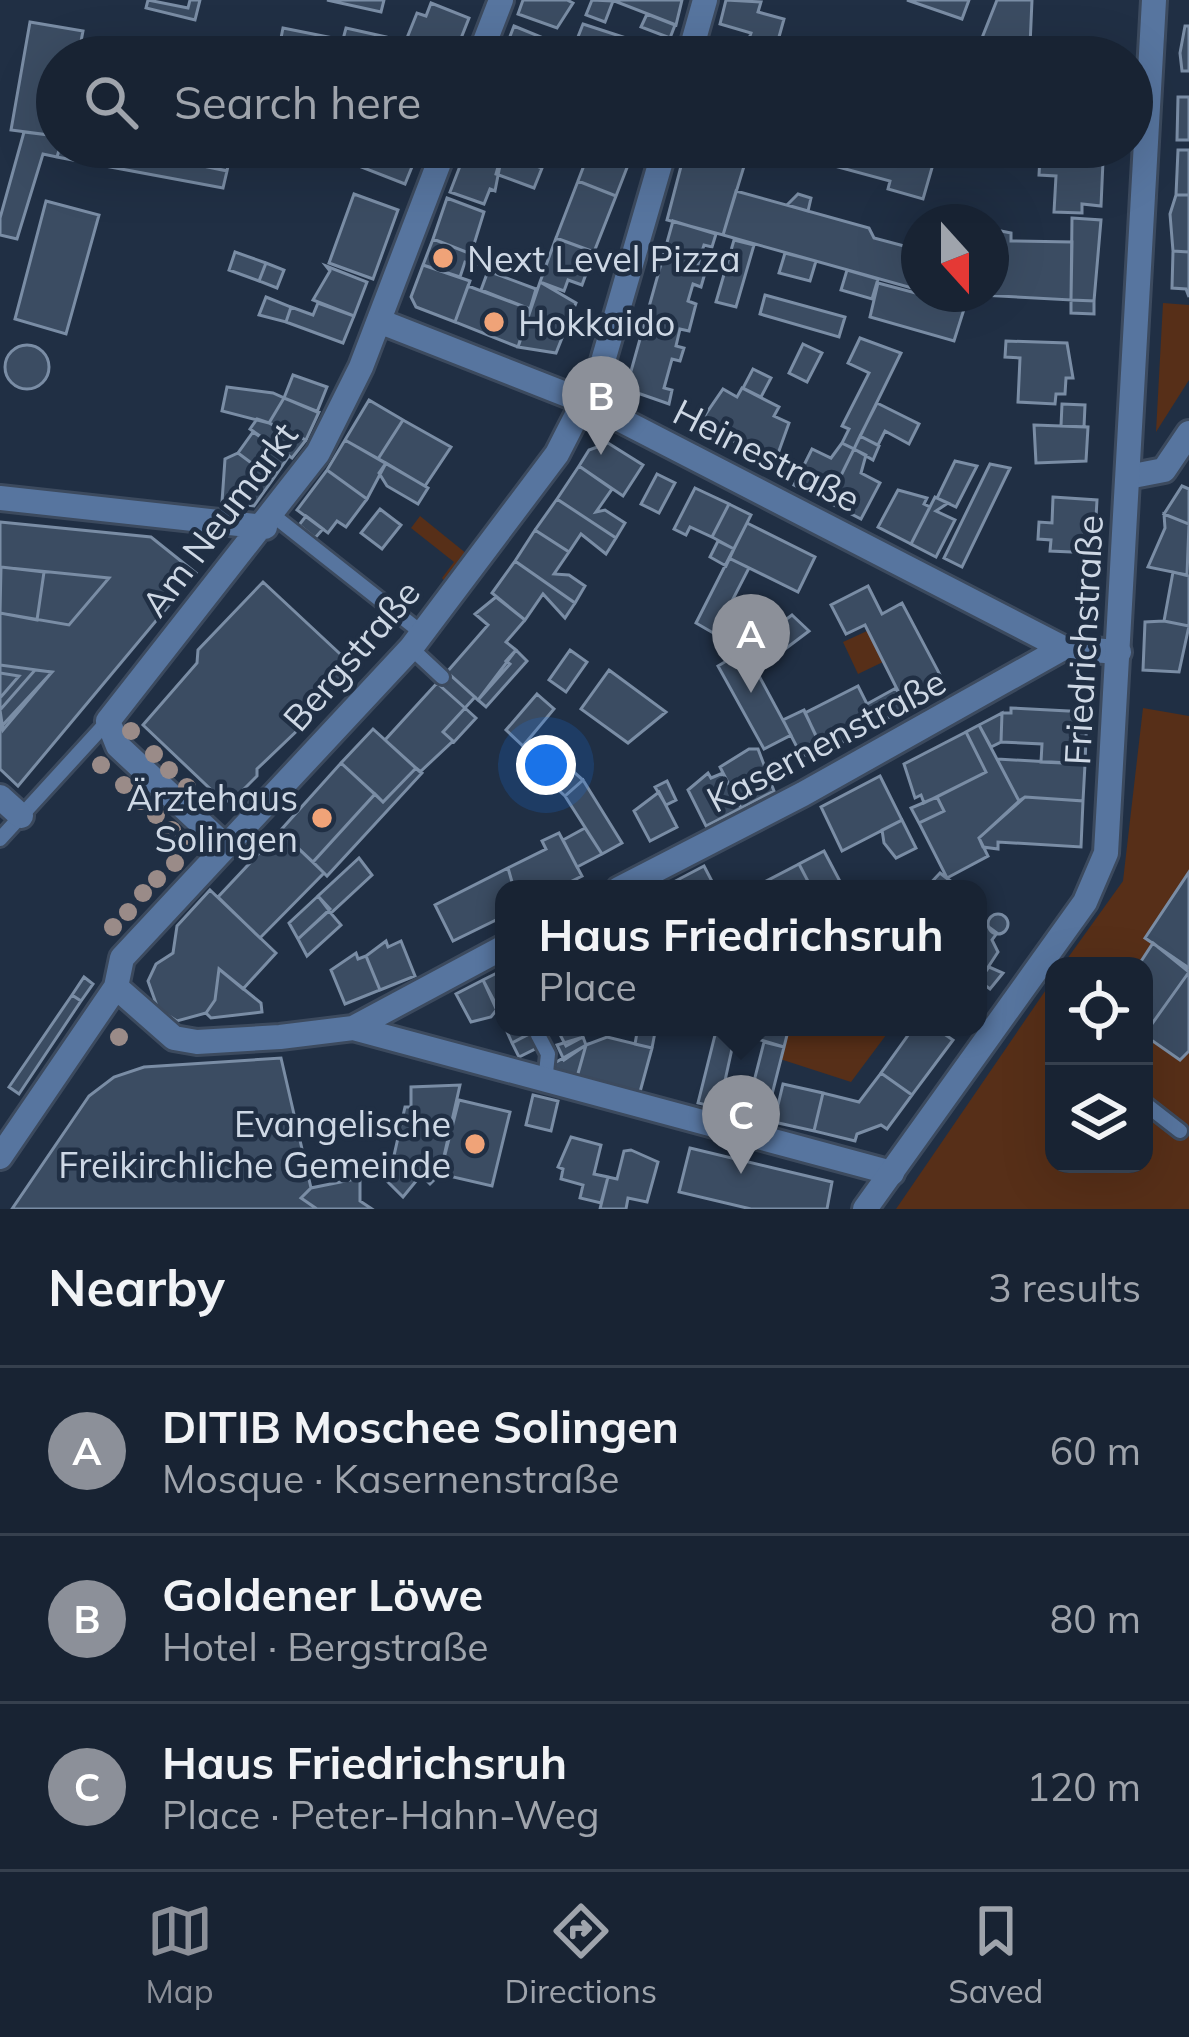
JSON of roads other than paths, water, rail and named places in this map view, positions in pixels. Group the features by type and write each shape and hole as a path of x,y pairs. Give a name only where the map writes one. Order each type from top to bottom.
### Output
{"street":[{"path":"487,36 501,0"},
{"path":"695,36 704,0"},
{"name":"Friedrichstraße","path":"1152,36 1154,0"},
{"name":"Am Neumarkt","path":"108,721 270,522 318,454 379,321 438,168"},
{"name":"Bergstraße","path":"0,1156 116,987 122,958 416,640 557,454 588,404 659,168"},
{"name":"Friedrichstraße","path":"866,1209 1098,876 1106,853 1145,168"},
{"name":"Heinestraße","path":"379,321 588,404 1064,648 1119,652"},
{"path":"1128,477 1164,470 1189,433"},
{"path":"0,498 270,522"},
{"name":"Kasernenstraße","path":"636,880 842,773 1064,648"},
{"path":"108,721 118,746 226,847"},
{"path":"0,797 21,817"},
{"path":"353,1028 495,952"},
{"path":"116,987 161,1031 196,1042 353,1028 892,1173"}],"lane":[{"path":"270,522 416,640 442,677"},
{"name":"Am Neumarkt","path":"0,838 108,721"},
{"path":"539,1036 548,1054 545,1082"},
{"path":"1153,1110 1180,1131"}],"place":[{"name":"Next Level Pizza","path":"443,258"},
{"name":"Hokkaido","path":"494,322"},
{"name":"Goldener Löwe","path":"601,455"},
{"name":"DITIB Moschee Solingen","path":"751,693"},
{"name":"Ärztehaus Solingen","path":"322,818"},
{"name":"Evangelische Freikirchliche Gemeinde","path":"475,1144"},
{"name":"Haus Friedrichsruh","path":"741,1174"}]}
